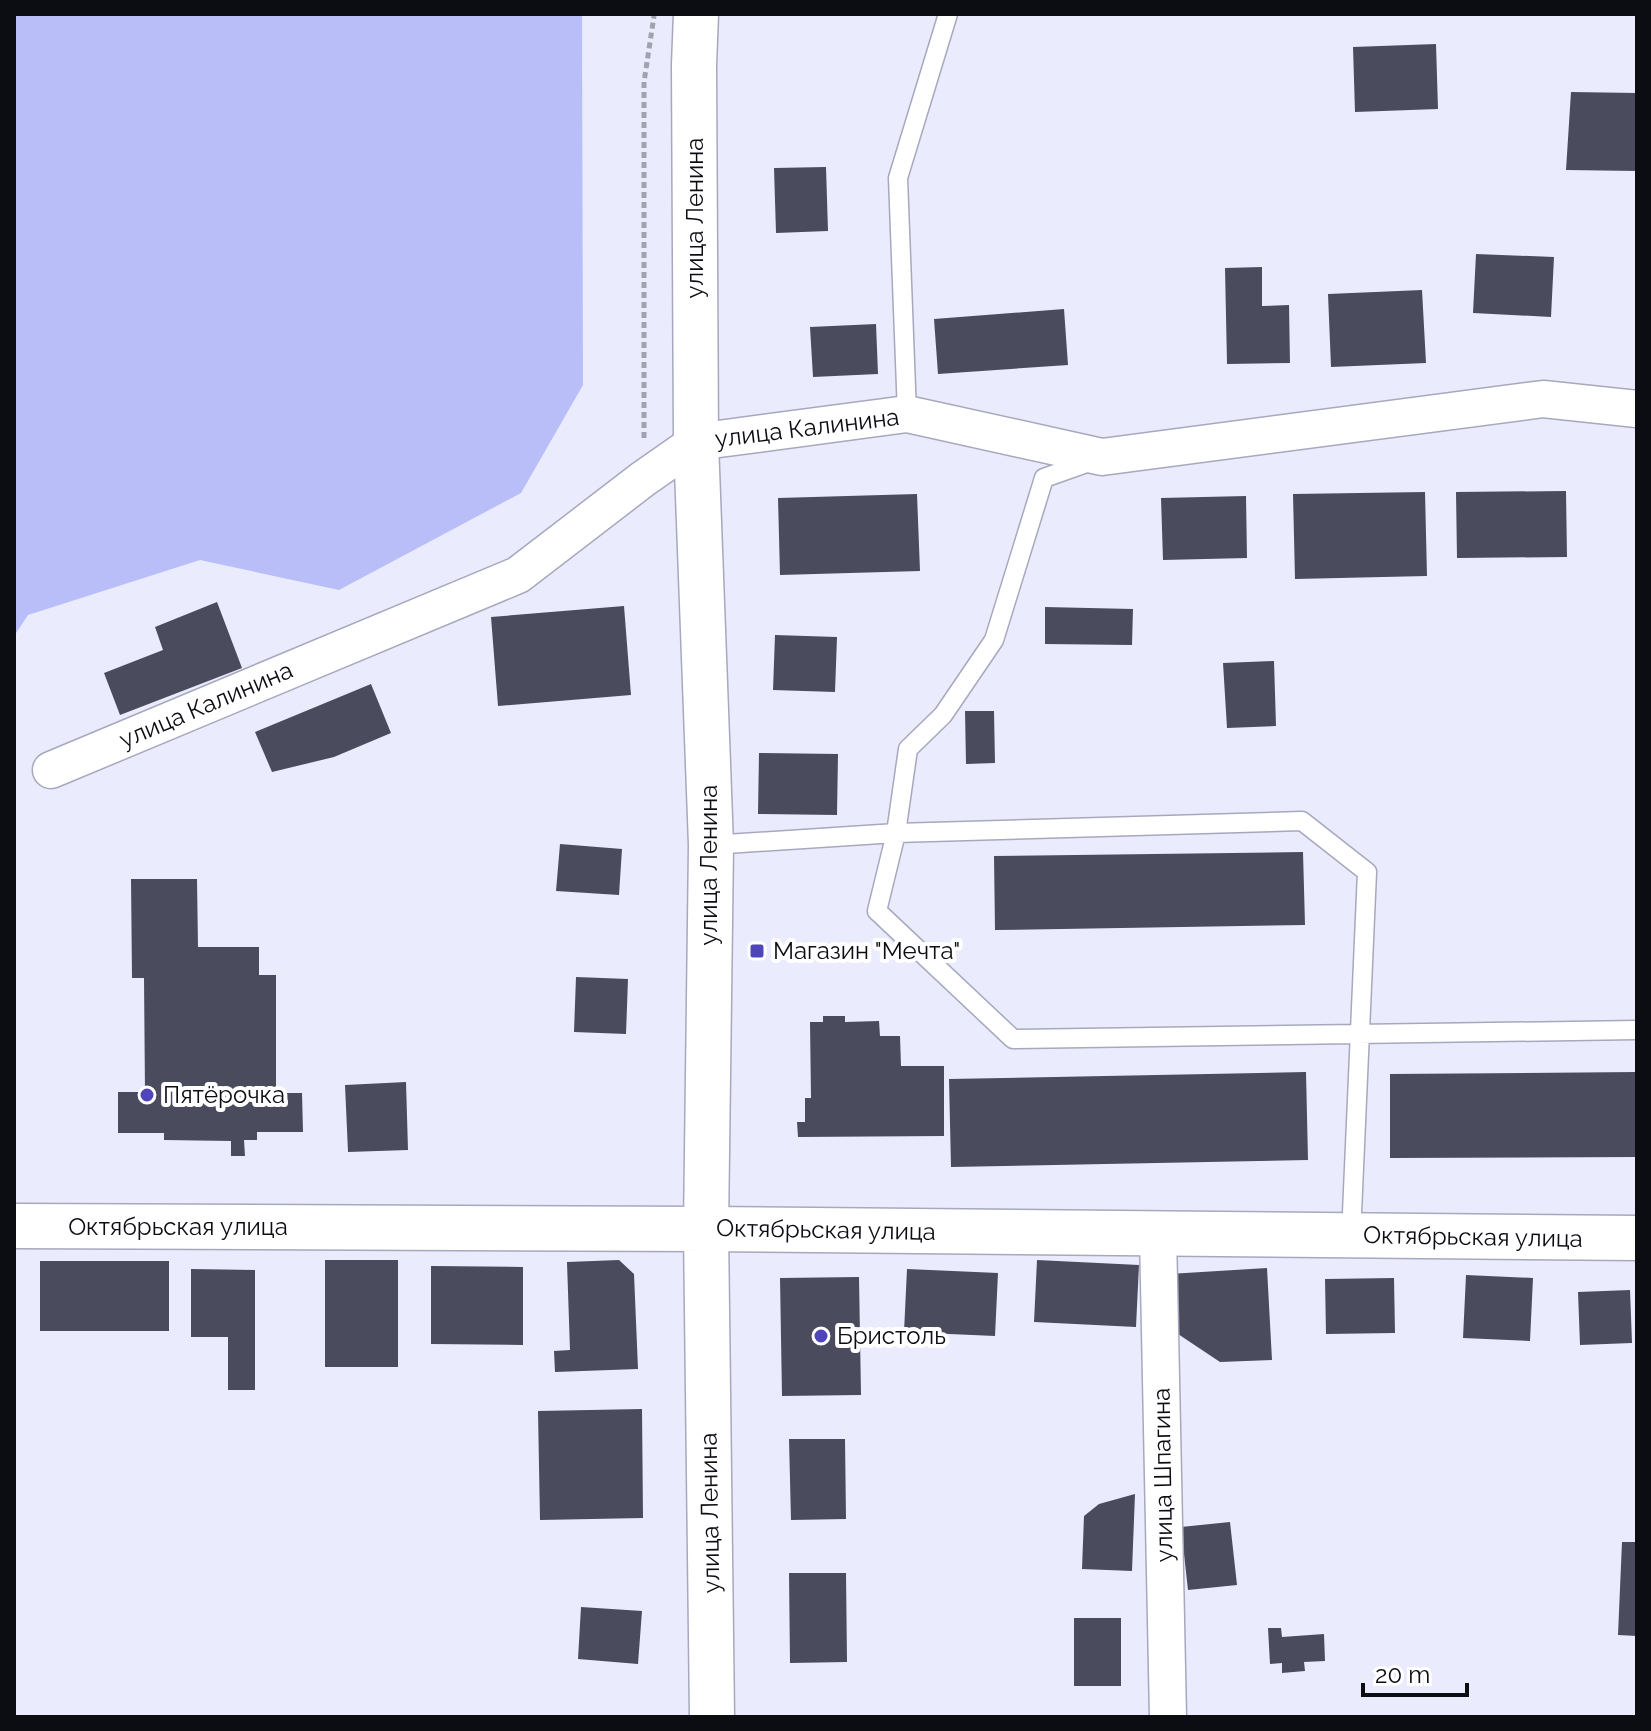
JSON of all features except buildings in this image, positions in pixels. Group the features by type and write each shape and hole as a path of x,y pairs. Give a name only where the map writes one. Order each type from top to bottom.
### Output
{"street":[{"name":"улица Ленина","path":"696,14 696,442 711,845 706,1229 712,1717"},
{"name":"улица Калинина","path":"51,770 518,575 696,442 907,414 1102,457 1543,399 1637,409"},
{"name":"Октябрьская улица","path":"14,1226 1637,1238"},
{"name":"улица Шпагина","path":"1158,1234 1168,1717"}],"lane":[{"path":"907,414 898,178 948,14"},
{"path":"1102,457 1044,478 994,640 943,715 908,749 896,833 877,911 1013,1039 1637,1030"},
{"path":"711,845 896,833 1302,821 1367,872 1351,1236"}],"path":[{"path":"643,479 644,82 654,14"}],"water":[{"path":"14,14 582,14 583,385 521,493 339,590 200,560 28,615 14,636"}],"place":[{"name":"Магазин \"Мечта\"","path":"757,951"},
{"name":"Пятёрочка","path":"147,1095"},
{"name":"Бристоль","path":"821,1336"}]}
